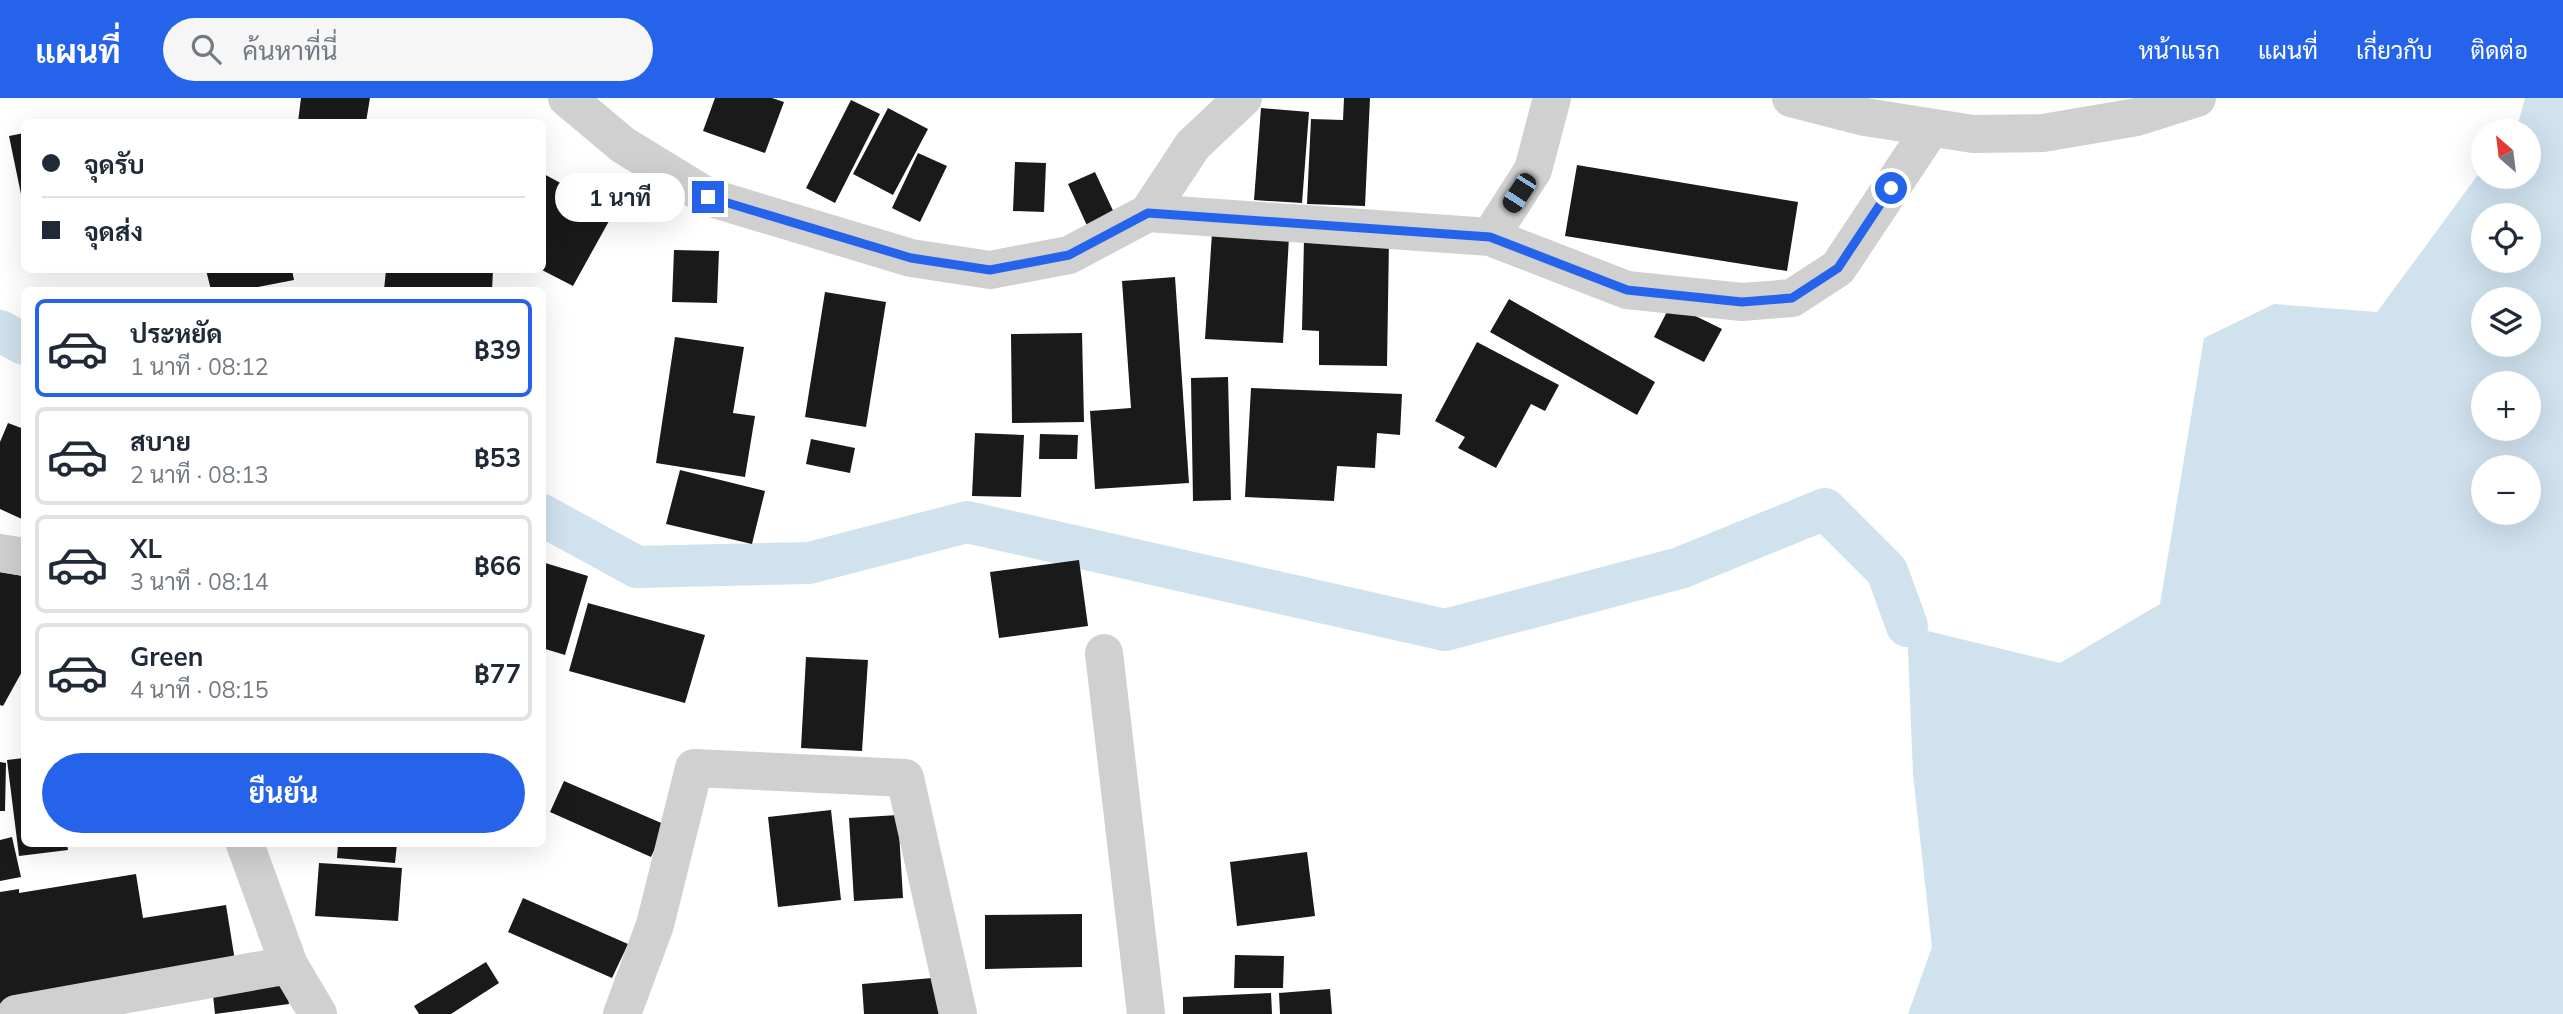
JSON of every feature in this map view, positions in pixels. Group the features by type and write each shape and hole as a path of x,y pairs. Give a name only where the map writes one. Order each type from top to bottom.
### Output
{"street":[{"path":"567,98 623,145 708,197 911,258 990,270 1069,255 1148,213 1193,145 1243,98"},
{"path":"1490,237 1533,170 1552,98"},
{"path":"1791,98 1865,117 1973,134 2043,133 2137,117 2197,98"},
{"path":"1148,213 1490,237 1627,290 1742,302 1792,298 1838,268 1931,128"},
{"path":"0,553 21,556"},
{"path":"1104,653 1146,1014"},
{"path":"622,1014 655,925 694,768 905,778 958,1014"},
{"path":"246,847 289,965 318,1014"},
{"path":"16,1014 289,965"}],"water":[{"path":"2525,98 2563,98 2563,1014 1908,1014 1932,947 1913,774 1907,626 2060,663 2160,604 2204,338 2274,304 2377,312 2471,184 2471,189 2541,189 2541,119 2519,119"}],"building":[{"path":"301,98 370,98 366,119 298,119"},
{"path":"715,98 772,98 784,102 765,153 703,131"},
{"path":"1344,98 1370,98 1365,206 1307,204 1311,119 1343,120"},
{"path":"851,100 880,114 835,203 806,188"},
{"path":"888,108 928,129 893,195 853,174"},
{"path":"1261,108 1309,112 1302,203 1254,200"},
{"path":"21,134 21,194 9,136"},
{"path":"918,153 947,166 920,222 892,208"},
{"path":"1015,162 1046,163 1044,212 1013,211"},
{"path":"1577,165 1798,202 1787,271 1565,236"},
{"path":"1095,172 1116,217 1089,230 1068,184"},
{"path":"546,175 614,212 573,286 546,272"},
{"path":"1212,233 1289,237 1283,343 1205,339"},
{"path":"1304,239 1389,240 1387,366 1319,365 1319,331 1302,330"},
{"path":"674,250 719,251 717,303 672,302"},
{"path":"207,273 293,273 294,280 258,287 210,287"},
{"path":"386,273 493,273 492,287 384,287"},
{"path":"1175,277 1189,483 1095,489 1090,411 1131,408 1122,281"},
{"path":"825,292 886,302 866,427 805,417"},
{"path":"1509,299 1655,382 1637,415 1490,332"},
{"path":"1671,304 1722,329 1704,362 1654,337"},
{"path":"1082,333 1084,422 1012,423 1011,334"},
{"path":"675,337 744,347 733,413 755,416 745,477 656,463"},
{"path":"1477,342 1559,385 1545,411 1531,404 1496,468 1458,448 1465,437 1435,421"},
{"path":"1228,377 1231,500 1193,501 1191,378"},
{"path":"1251,388 1402,394 1400,435 1377,433 1375,468 1337,466 1334,501 1245,497"},
{"path":"8,423 21,428 21,519 0,509 0,442"},
{"path":"975,433 1024,435 1021,497 972,496"},
{"path":"1040,434 1078,435 1077,459 1039,459"},
{"path":"811,439 855,448 850,473 806,464"},
{"path":"680,470 765,491 752,544 666,524"},
{"path":"1079,560 1088,626 999,638 990,572"},
{"path":"546,563 588,576 565,655 546,649"},
{"path":"0,572 21,576 21,673 3,706 0,705"},
{"path":"588,603 705,635 685,703 569,671"},
{"path":"806,657 868,660 862,751 801,748"},
{"path":"21,758 21,847 68,847 68,850 19,856 7,760"},
{"path":"0,762 6,763 5,811 0,811"},
{"path":"564,781 666,825 651,857 550,812"},
{"path":"831,810 841,900 778,907 768,817"},
{"path":"898,815 903,898 854,901 849,818"},
{"path":"12,837 21,877 0,881 0,840"},
{"path":"338,847 397,847 395,863 337,858"},
{"path":"1307,852 1315,916 1237,926 1230,862"},
{"path":"319,863 402,868 398,921 315,916"},
{"path":"136,874 143,918 226,905 236,967 0,1005 0,892 19,889 19,893"},
{"path":"523,898 628,944 612,978 508,932"},
{"path":"1082,914 1082,967 985,969 985,915"},
{"path":"1235,955 1284,956 1283,988 1234,988"},
{"path":"486,962 499,983 451,1014 419,1014 414,1006"},
{"path":"286,976 289,1004 215,1014 212,986"},
{"path":"944,977 947,1014 864,1014 862,984"},
{"path":"1330,989 1332,1014 1280,1014 1279,993"},
{"path":"1271,993 1272,1014 1183,1014 1183,997"}],"waterway":[{"path":"0,331 21,342"},
{"path":"546,517 637,567 809,563 967,522 1445,630 1680,568 1825,509 1887,571 1907,626"}],"route":[{"path":"708,197 911,258 990,270 1069,255 1148,213 1490,237 1627,290 1742,302 1792,298 1838,268 1891,188"}]}
